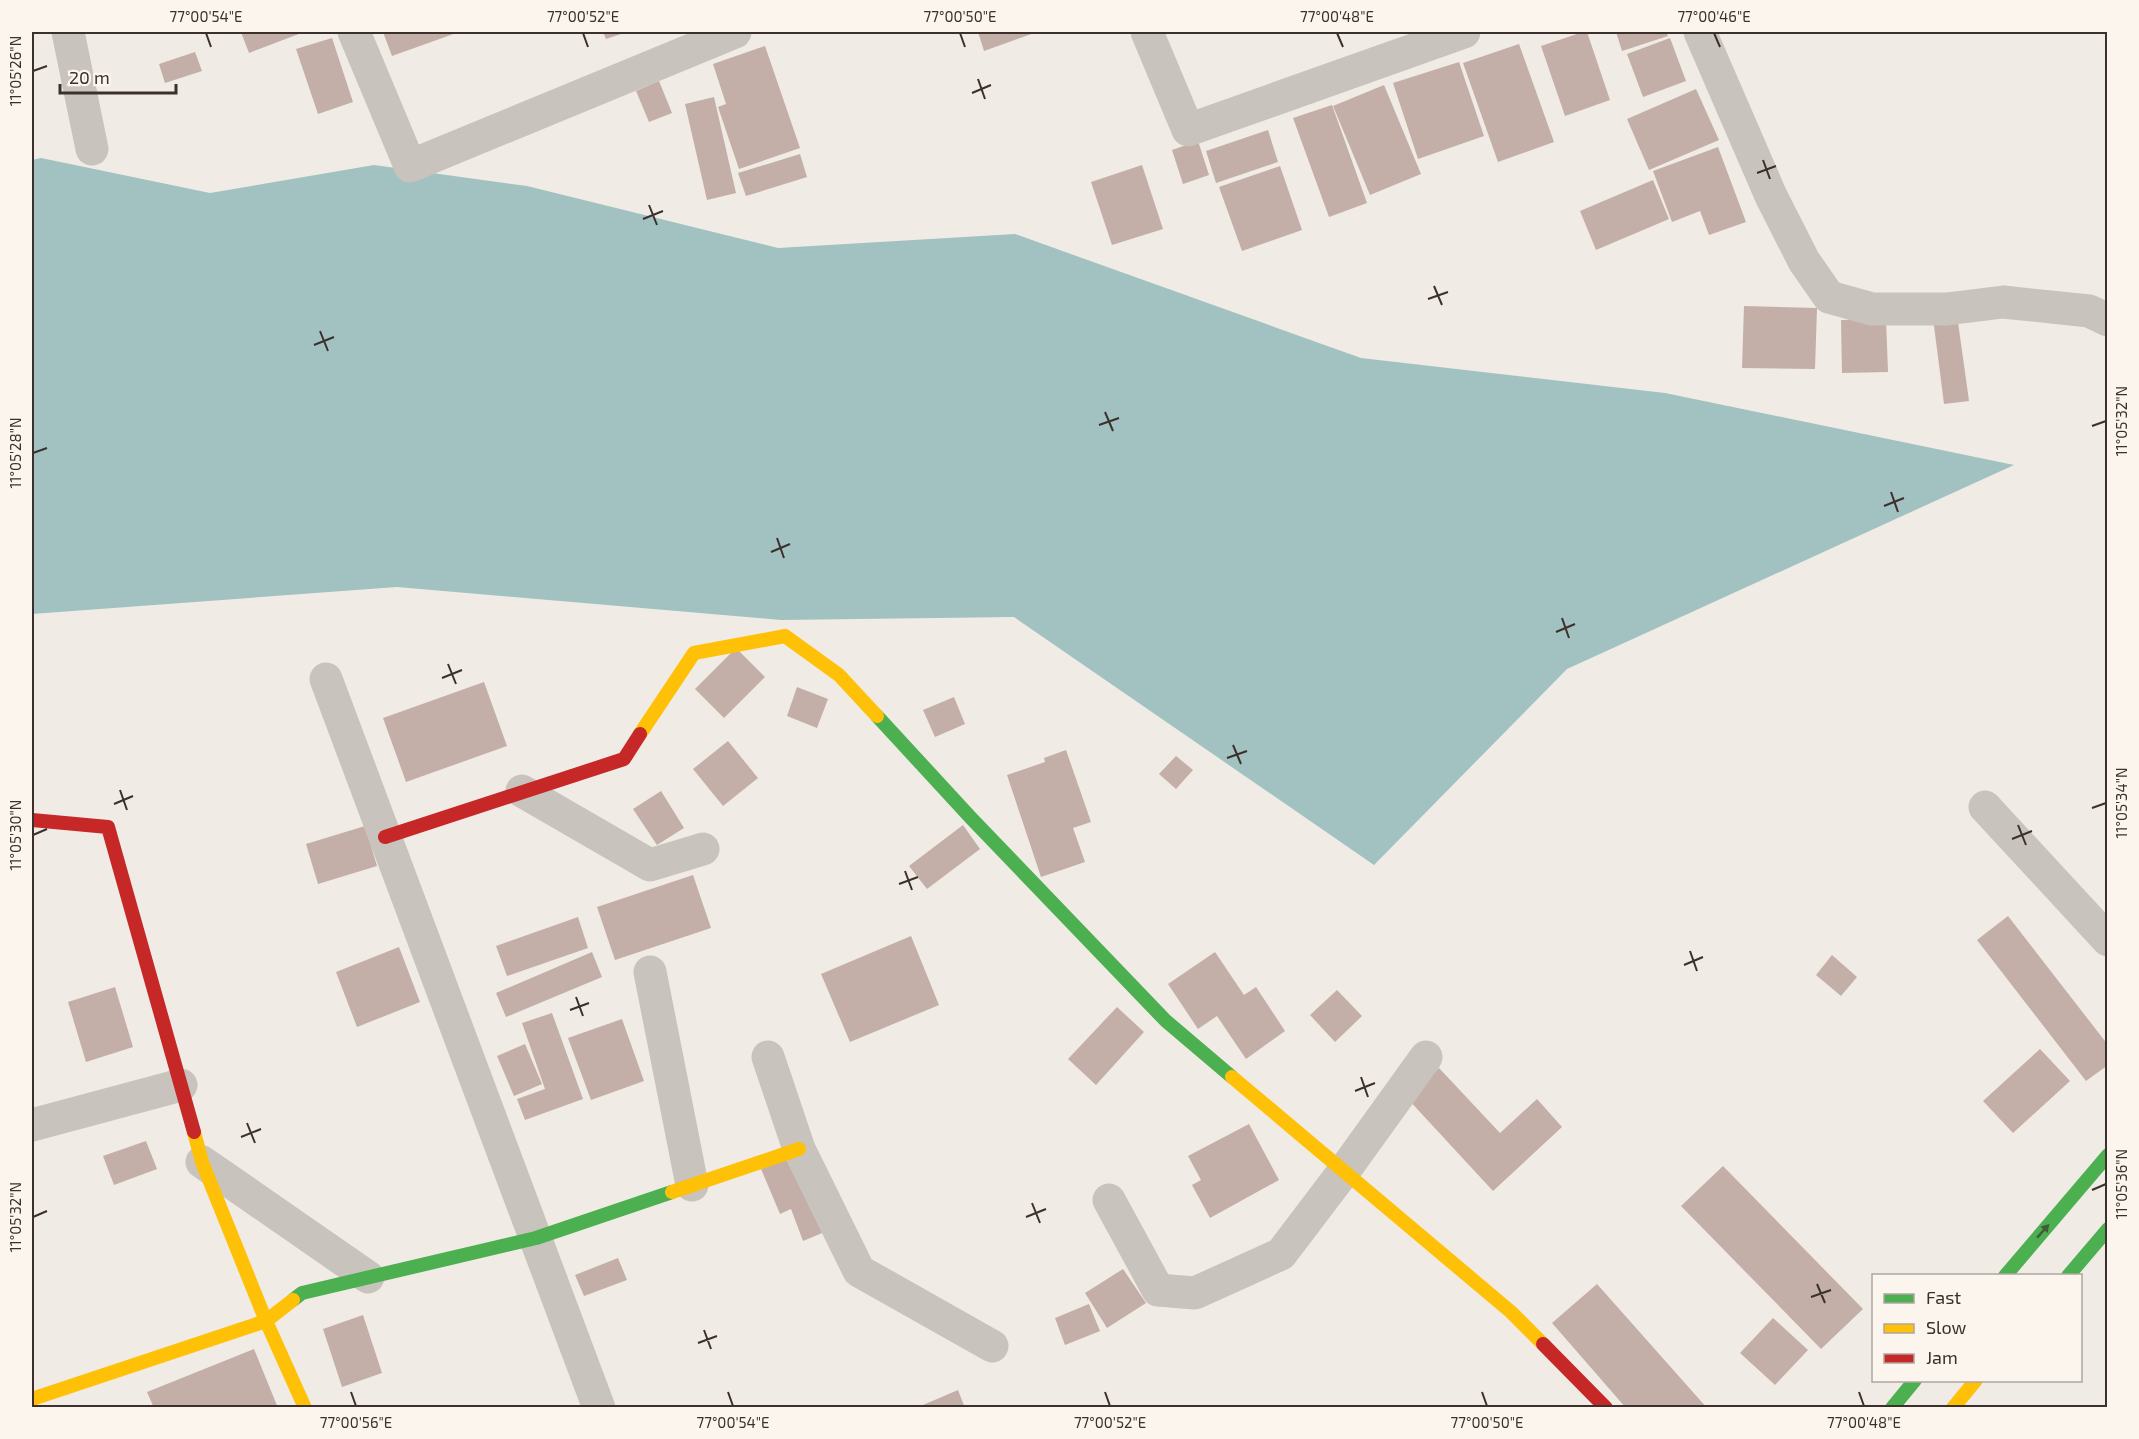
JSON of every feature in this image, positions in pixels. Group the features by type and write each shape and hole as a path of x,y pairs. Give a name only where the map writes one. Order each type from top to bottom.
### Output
{"main road":[{"path":"385,837 624,759 694,653 785,636 838,675 971,819 1166,1021 1511,1312 1606,1407"},
{"path":"32,820 108,827 202,1162 266,1321 305,1407"},
{"path":"32,1399 266,1321 302,1293 536,1238 799,1149"},
{"path":"2006,1274 2108,1155"},
{"path":"2069,1274 2108,1229"},
{"path":"1892,1407 1913,1382"},
{"path":"1953,1407 1974,1382"}],"street":[{"path":"68,32 92,149"},
{"path":"354,32 410,166 735,32"},
{"path":"1147,32 1188,130 1464,32"},
{"path":"1700,32 1771,196 1804,261 1830,297 1872,309 1947,309 2003,302 2090,311 2108,320"},
{"path":"326,679 599,1407"},
{"path":"522,792 650,865 703,849"},
{"path":"1985,807 2108,940"},
{"path":"650,972 692,1185"},
{"path":"768,1057 799,1149 859,1271 992,1346"},
{"path":"1109,1200 1158,1290 1195,1293 1281,1254 1344,1172 1426,1057"},
{"path":"32,1125 181,1085"},
{"path":"202,1162 368,1277"}],"water":[{"path":"41,158 210,193 374,165 527,186 778,248 1015,234 1361,358 1665,393 2014,465 1567,669 1374,865 1014,617 781,620 397,587 32,614 32,160"}],"building":[{"path":"241,32 304,32 249,53"},
{"path":"383,32 459,32 392,56"},
{"path":"603,32 627,32 606,39"},
{"path":"978,32 1037,32 984,51"},
{"path":"1587,32 1610,100 1565,116 1541,46"},
{"path":"1616,32 1666,32 1668,36 1622,51"},
{"path":"332,38 353,102 318,114 296,49"},
{"path":"1670,38 1686,81 1643,97 1627,54"},
{"path":"1519,44 1554,142 1498,162 1463,63"},
{"path":"765,46 800,148 739,169 718,107 726,104 713,64"},
{"path":"195,52 202,71 165,83 159,64"},
{"path":"1459,62 1484,136 1418,159 1393,83"},
{"path":"659,81 672,113 649,122 636,91"},
{"path":"1384,85 1421,174 1370,195 1333,106"},
{"path":"1696,89 1719,140 1649,170 1627,119"},
{"path":"714,97 736,193 707,200 685,104"},
{"path":"1332,105 1367,203 1329,217 1293,118"},
{"path":"1268,130 1278,162 1216,183 1206,151"},
{"path":"1198,141 1209,175 1183,184 1172,150"},
{"path":"1718,147 1746,222 1709,235 1700,211 1672,222 1653,171"},
{"path":"800,154 807,177 746,196 738,173"},
{"path":"1142,165 1163,229 1112,245 1091,182"},
{"path":"1280,166 1302,230 1242,251 1219,187"},
{"path":"1653,180 1669,219 1596,250 1580,211"},
{"path":"1744,306 1817,308 1815,369 1742,368"},
{"path":"1957,315 1969,401 1944,404 1933,318"},
{"path":"1886,319 1888,372 1842,373 1841,320"},
{"path":"736,648 765,677 724,718 695,689"},
{"path":"484,682 507,746 406,782 383,718"},
{"path":"797,687 828,699 817,728 787,716"},
{"path":"954,697 965,724 935,737 923,710"},
{"path":"728,741 758,778 723,806 693,769"},
{"path":"1066,750 1091,822 1073,828 1085,862 1041,877 1007,775 1045,762 1044,758"},
{"path":"1176,756 1193,770 1176,789 1159,774"},
{"path":"661,791 684,828 657,845 633,809"},
{"path":"963,825 980,849 927,889 909,866"},
{"path":"365,826 377,866 318,884 306,844"},
{"path":"693,875 711,928 615,960 597,907"},
{"path":"2008,916 2108,1045 2108,1065 2086,1081 1977,940"},
{"path":"578,917 588,948 507,976 496,946"},
{"path":"911,936 939,1005 850,1042 821,974"},
{"path":"399,947 420,1002 357,1027 336,972"},
{"path":"592,952 602,977 506,1017 496,993"},
{"path":"1215,952 1244,995 1256,987 1285,1031 1246,1059 1217,1016 1198,1029 1168,984"},
{"path":"1832,955 1857,977 1841,996 1816,975"},
{"path":"115,987 133,1047 86,1062 68,1002"},
{"path":"1337,990 1362,1016 1335,1042 1310,1015"},
{"path":"1117,1007 1144,1032 1096,1085 1068,1059"},
{"path":"552,1013 583,1099 525,1120 517,1099 545,1089 522,1023"},
{"path":"622,1019 644,1081 591,1100 568,1038"},
{"path":"525,1044 542,1084 514,1096 497,1056"},
{"path":"2040,1049 2070,1081 2013,1133 1983,1101"},
{"path":"1439,1068 1500,1133 1537,1099 1562,1127 1493,1191 1407,1098"},
{"path":"1249,1124 1279,1180 1210,1218 1192,1185 1201,1180 1188,1156"},
{"path":"146,1141 157,1169 114,1185 103,1156"},
{"path":"795,1155 827,1231 803,1241 791,1209 780,1214 761,1169"},
{"path":"1723,1166 1863,1309 1821,1349 1681,1206"},
{"path":"618,1258 627,1280 584,1296 575,1275"},
{"path":"1123,1269 1146,1303 1107,1328 1085,1293"},
{"path":"1597,1284 1707,1408 1626,1408 1552,1323"},
{"path":"1089,1304 1100,1331 1065,1345 1055,1318"},
{"path":"363,1315 382,1373 342,1387 323,1329"},
{"path":"1773,1318 1808,1350 1775,1385 1740,1353"},
{"path":"254,1349 278,1408 154,1408 147,1392"},
{"path":"958,1390 965,1408 924,1408 923,1405"}],"traffic: fast":[{"path":"877,716 971,818 1166,1021 1232,1077"},
{"path":"2007,1274 2108,1155"},
{"path":"293,1300 302,1293 536,1238 672,1192"},
{"path":"2070,1274 2108,1229"},
{"path":"1892,1408 1913,1382"}],"traffic: slow":[{"path":"640,734 694,653 785,636 839,675 877,716"},
{"path":"1232,1077 1511,1312 1543,1344"},
{"path":"194,1132 202,1162 266,1321 305,1408"},
{"path":"672,1192 799,1149"},
{"path":"32,1399 266,1321 293,1300"},
{"path":"1953,1408 1974,1382"}],"traffic: jam":[{"path":"385,837 624,759 640,734"},
{"path":"32,820 108,827 194,1132"},
{"path":"1543,1344 1606,1408"}]}
